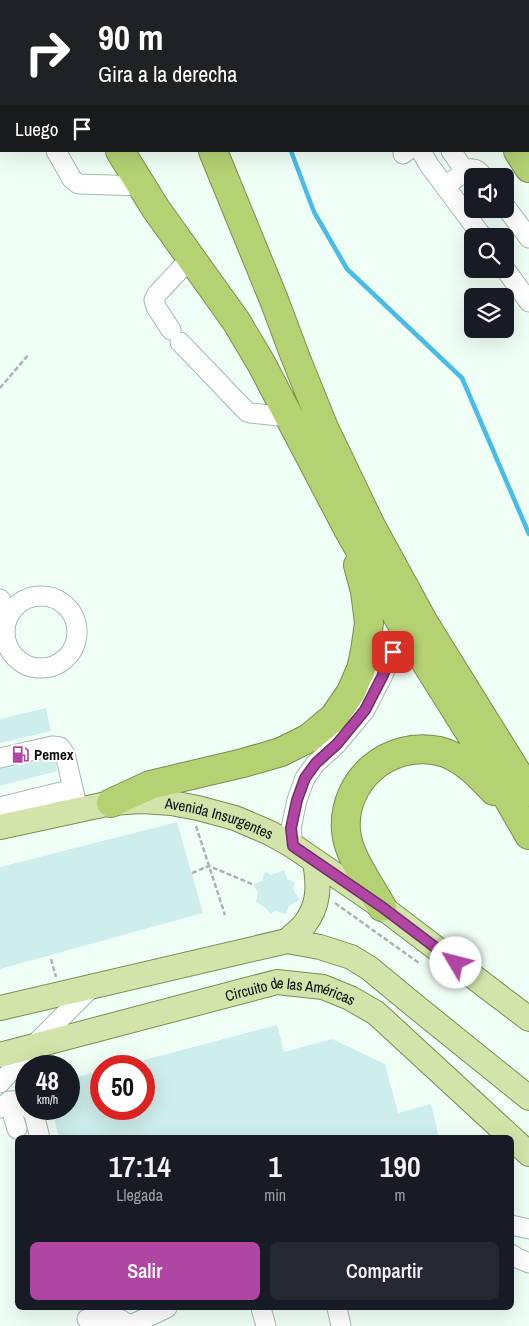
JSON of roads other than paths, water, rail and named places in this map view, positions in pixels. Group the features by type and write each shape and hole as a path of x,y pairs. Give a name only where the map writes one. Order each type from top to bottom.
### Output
{"highway":[{"path":"121,152 156,209 236,321 261,363 348,529 403,626 472,736 525,829"},
{"path":"214,152 324,428 363,508 424,624 529,792"},
{"path":"519,152 529,168"},
{"path":"111,803 150,785 281,752 309,738 334,717 351,692 361,669 369,623 365,591 348,529"},
{"path":"382,907 349,846 346,832 346,815 349,801 355,788 365,774 391,755 409,750 424,749 440,751 454,757 481,777 525,829"}],"main road":[{"name":"Avenida Insurgentes","path":"0,827 75,800 111,803 171,802 236,818 270,833 293,846 382,907 529,1019"},
{"path":"286,941 304,925 315,907 318,883 315,862"},
{"path":"0,1008 95,984 286,941 320,947 352,957 369,968 529,1098"},
{"name":"Circuito de las Américas","path":"0,1055 277,982 324,988 350,998 376,1013 508,1135"},
{"name":"Circuito de las Américas","path":"514,1140 529,1154"}],"lane":[{"path":"57,152 72,179 78,184 142,186"},
{"path":"411,152 429,165 476,228"},
{"path":"452,152 468,168"},
{"path":"445,186 464,178"},
{"path":"514,218 529,238"},
{"path":"191,258 157,294 154,300 156,307 175,336 247,412 289,417"},
{"path":"512,278 529,302"},
{"path":"39,595 62,602 71,610 76,620 78,633 76,644 70,655 61,663 50,668 37,668 26,665 4,653 5,606 17,605 27,598 39,595"},
{"path":"293,846 291,828 297,800 305,778 316,763 337,744 365,710 393,652"},
{"path":"0,758 52,746 60,747 65,754 75,800 0,807"},
{"path":"0,1083 32,1047 95,984"},
{"path":"12,1105 17,1129"},
{"path":"36,1120 39,1135"},
{"path":"514,1226 529,1229"},
{"path":"514,1256 529,1262"},
{"path":"86,1317 116,1318 131,1326 163,1310"},
{"path":"262,1310 266,1326"},
{"path":"337,1310 341,1326"}],"waterway":[{"path":"291,152 314,212 347,269 462,378 529,534"}],"place":[{"name":"Pemex","path":"20,754"}]}
